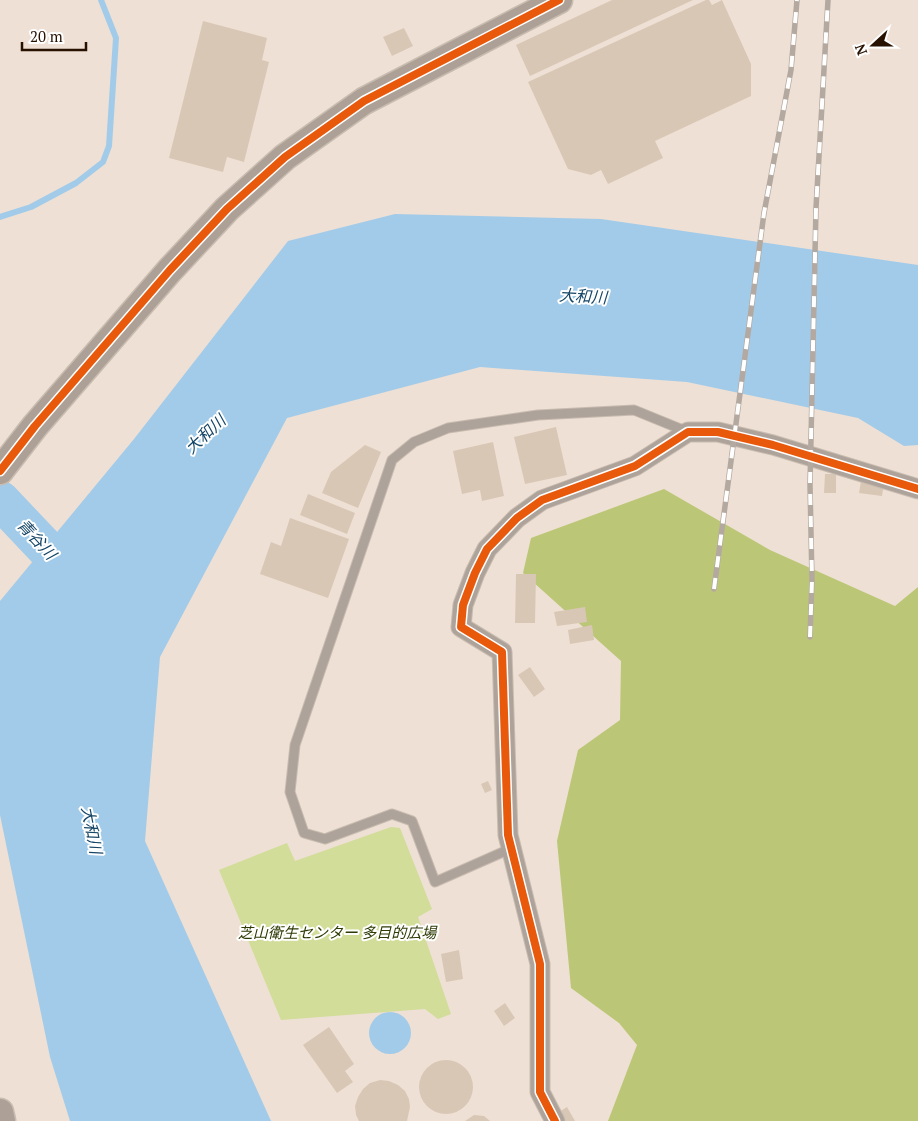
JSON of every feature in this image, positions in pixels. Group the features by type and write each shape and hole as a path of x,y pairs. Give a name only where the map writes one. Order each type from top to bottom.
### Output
{"street":[{"path":"0,471 35,426 170,270 227,210 285,157 364,101 552,2"},
{"path":"554,1121 540,1092 540,964 508,835 502,652 461,626 464,605 475,573 487,549 517,518 542,500 636,466 688,432 718,432 773,445 918,489"},
{"path":"0,1112 2,1121"}],"lane":[{"path":"512,848 435,882 412,821 392,814 325,838 304,833 290,792 296,746 392,460 414,442 448,428 538,415 634,410 688,432"}],"green space":[{"path":"664,489 770,550 895,606 918,587 918,1121 608,1121 637,1045 619,1023 571,988 557,841 578,750 620,720 621,661 523,573 531,538"},
{"name":"芝山衛生センター 多目的広場","path":"391,827 400,828 432,909 418,917 451,1014 438,1019 425,1009 281,1020 219,870 287,843 295,861"}],"water":[{"name":"大和川","path":"395,214 601,219 918,265 918,445 904,446 858,418 687,382 480,367 287,418 160,657 145,841 271,1121 70,1121 50,1057 0,815 0,601 134,439 288,241"},
{"path":"390,1012 405,1018 411,1033 405,1048 390,1054 375,1048 369,1033 375,1018"}],"building":[{"path":"612,0 693,0 530,76 516,45"},
{"path":"709,0 712,5 722,0 751,64 751,96 655,141 663,158 608,184 601,170 591,175 568,169 528,82"},
{"path":"203,21 267,38 262,60 269,62 244,162 227,157 223,172 169,158"},
{"path":"404,28 413,46 392,56 383,37"},
{"path":"556,427 567,475 525,484 514,437"},
{"path":"493,442 504,496 482,501 480,490 462,494 453,451"},
{"path":"365,445 381,452 358,508 322,493 331,472"},
{"path":"825,474 836,474 836,493 824,493"},
{"path":"861,481 884,484 882,496 859,493"},
{"path":"308,494 355,513 347,534 300,515"},
{"path":"290,518 349,539 328,598 260,574 271,542 281,546"},
{"path":"516,574 536,574 535,623 515,623"},
{"path":"585,607 587,622 557,626 554,612"},
{"path":"592,625 594,640 570,644 568,630"},
{"path":"530,667 545,689 534,697 518,675"},
{"path":"488,781 492,790 485,793 481,784"},
{"path":"459,950 463,979 446,982 441,954"},
{"path":"505,1003 515,1018 504,1026 494,1011"},
{"path":"329,1027 354,1064 345,1071 353,1082 337,1093 303,1045"},
{"path":"446,1060 456,1062 465,1068 471,1077 473,1087 471,1097 465,1106 456,1112 446,1114 436,1112 427,1106 421,1097 419,1087 421,1077 427,1068 436,1062"},
{"path":"380,1080 389,1081 405,1091 410,1107 407,1121 359,1121 355,1106 358,1097 370,1083"},
{"path":"567,1107 575,1121 564,1121 559,1112"},
{"path":"474,1115 484,1116 490,1121 465,1121"}],"waterway":[{"path":"0,217 31,207 76,183 103,162 109,146 116,38 101,0"},
{"name":"青谷川","path":"0,500 74,578"}],"railway":[{"path":"714,589 764,213 791,70 797,0"},
{"path":"810,637 812,580 810,485 816,208 828,0"}],"cycle path":[{"path":"0,471 35,426 170,270 227,209 285,157 364,101 559,0"},
{"path":"555,1121 540,1092 540,964 508,835 502,652 461,627 463,605 475,573 487,549 517,518 542,500 635,466 688,432 718,432 773,445 918,489"}]}
